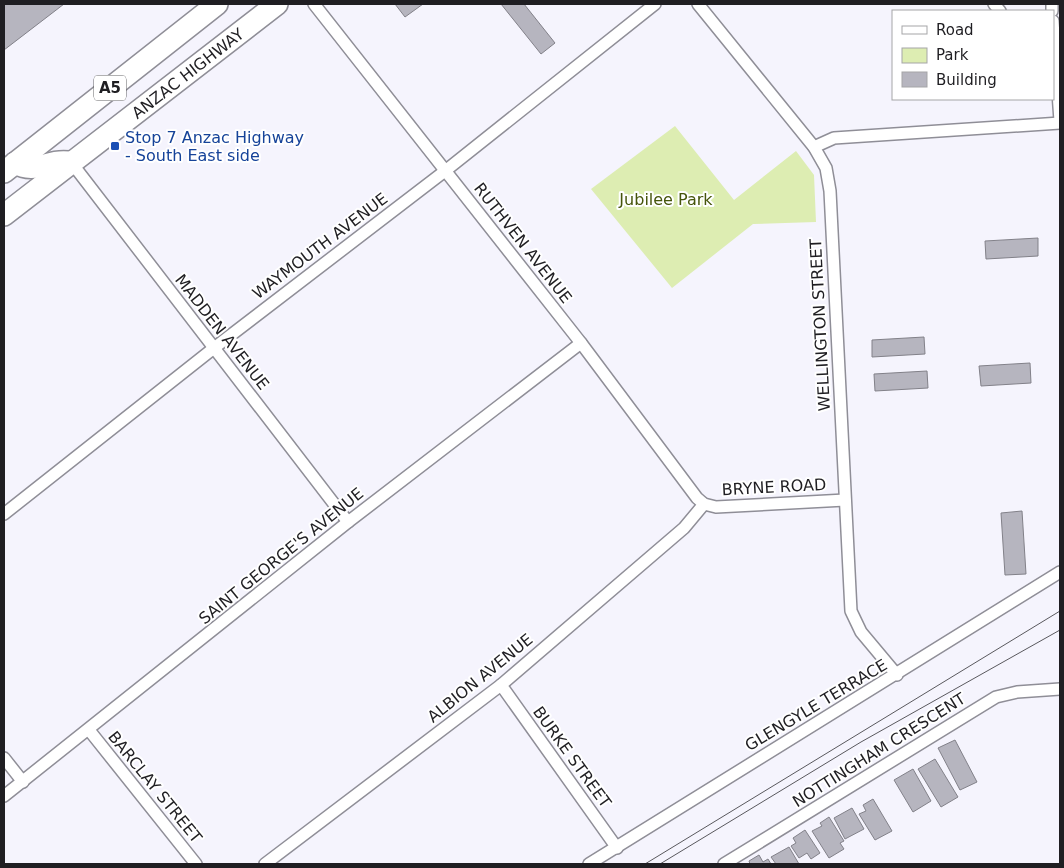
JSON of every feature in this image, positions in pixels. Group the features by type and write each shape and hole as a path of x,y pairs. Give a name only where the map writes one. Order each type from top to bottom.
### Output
{"highway":[{"name":"A5","path":"9,167 217,4"},
{"name":"ANZAC HIGHWAY","path":"4,215 277,4"},
{"path":"9,167 40,167 57,160 71,162"}],"street":[{"name":"RUTHVEN AVENUE","path":"314,4 581,343 704,504"},
{"name":"WAYMOUTH AVENUE","path":"4,514 214,348 445,171 655,4"},
{"name":"WELLINGTON STREET","path":"698,4 814,147 826,168 830,191 851,611 861,632 897,675"},
{"path":"814,147 834,138 1060,122 1054,50"},
{"name":"MADDEN AVENUE","path":"71,162 348,522"},
{"name":"SAINT GEORGE'S AVENUE","path":"4,796 348,522 581,343"},
{"name":"BRYNE ROAD","path":"704,504 716,507 845,500"},
{"name":"ALBION AVENUE","path":"265,864 501,685 684,528 704,504"},
{"name":"GLENGYLE TERRACE","path":"589,864 897,675 1060,572"},
{"name":"BURKE STREET","path":"501,685 617,848"},
{"name":"NOTTINGHAM CRESCENT","path":"724,864 996,697 1017,692 1060,689"},
{"name":"BARCLAY STREET","path":"89,730 196,864"},
{"path":"4,758 23,782"}],"green space":[{"name":"Jubilee Park","path":"675,126 734,200 796,151 814,175 816,222 753,224 672,288 591,189"}],"building":[{"path":"4,4 64,4 4,50"},
{"path":"395,4 423,4 405,17"},
{"path":"501,4 524,4 555,43 541,54"},
{"path":"1038,238 1038,256 986,259 985,241"},
{"path":"924,337 925,354 872,357 872,340"},
{"path":"1030,363 1031,383 981,386 979,366"},
{"path":"927,371 928,388 875,391 874,374"},
{"path":"1022,511 1026,574 1005,575 1001,513"},
{"path":"955,740 977,782 960,790 938,748"},
{"path":"935,759 958,797 941,807 918,769"},
{"path":"913,769 931,801 913,812 894,780"},
{"path":"873,799 892,831 875,840 859,814 866,811 863,805"},
{"path":"852,808 864,829 845,839 834,818"},
{"path":"829,817 844,841 840,843 844,849 829,858 812,831 822,826 820,823"},
{"path":"805,830 820,853 811,859 807,853 799,858 791,846 796,843 793,838"},
{"path":"789,847 799,864 776,864 771,857"},
{"path":"759,855 763,862 768,859 771,864 750,864 749,861"}],"tram line":[{"path":"645,864 1060,611"},
{"path":"660,864 861,742 1060,630"}],"place":[{"name":"Stop 7 Anzac Highway - South East side","path":"115,146"}]}
